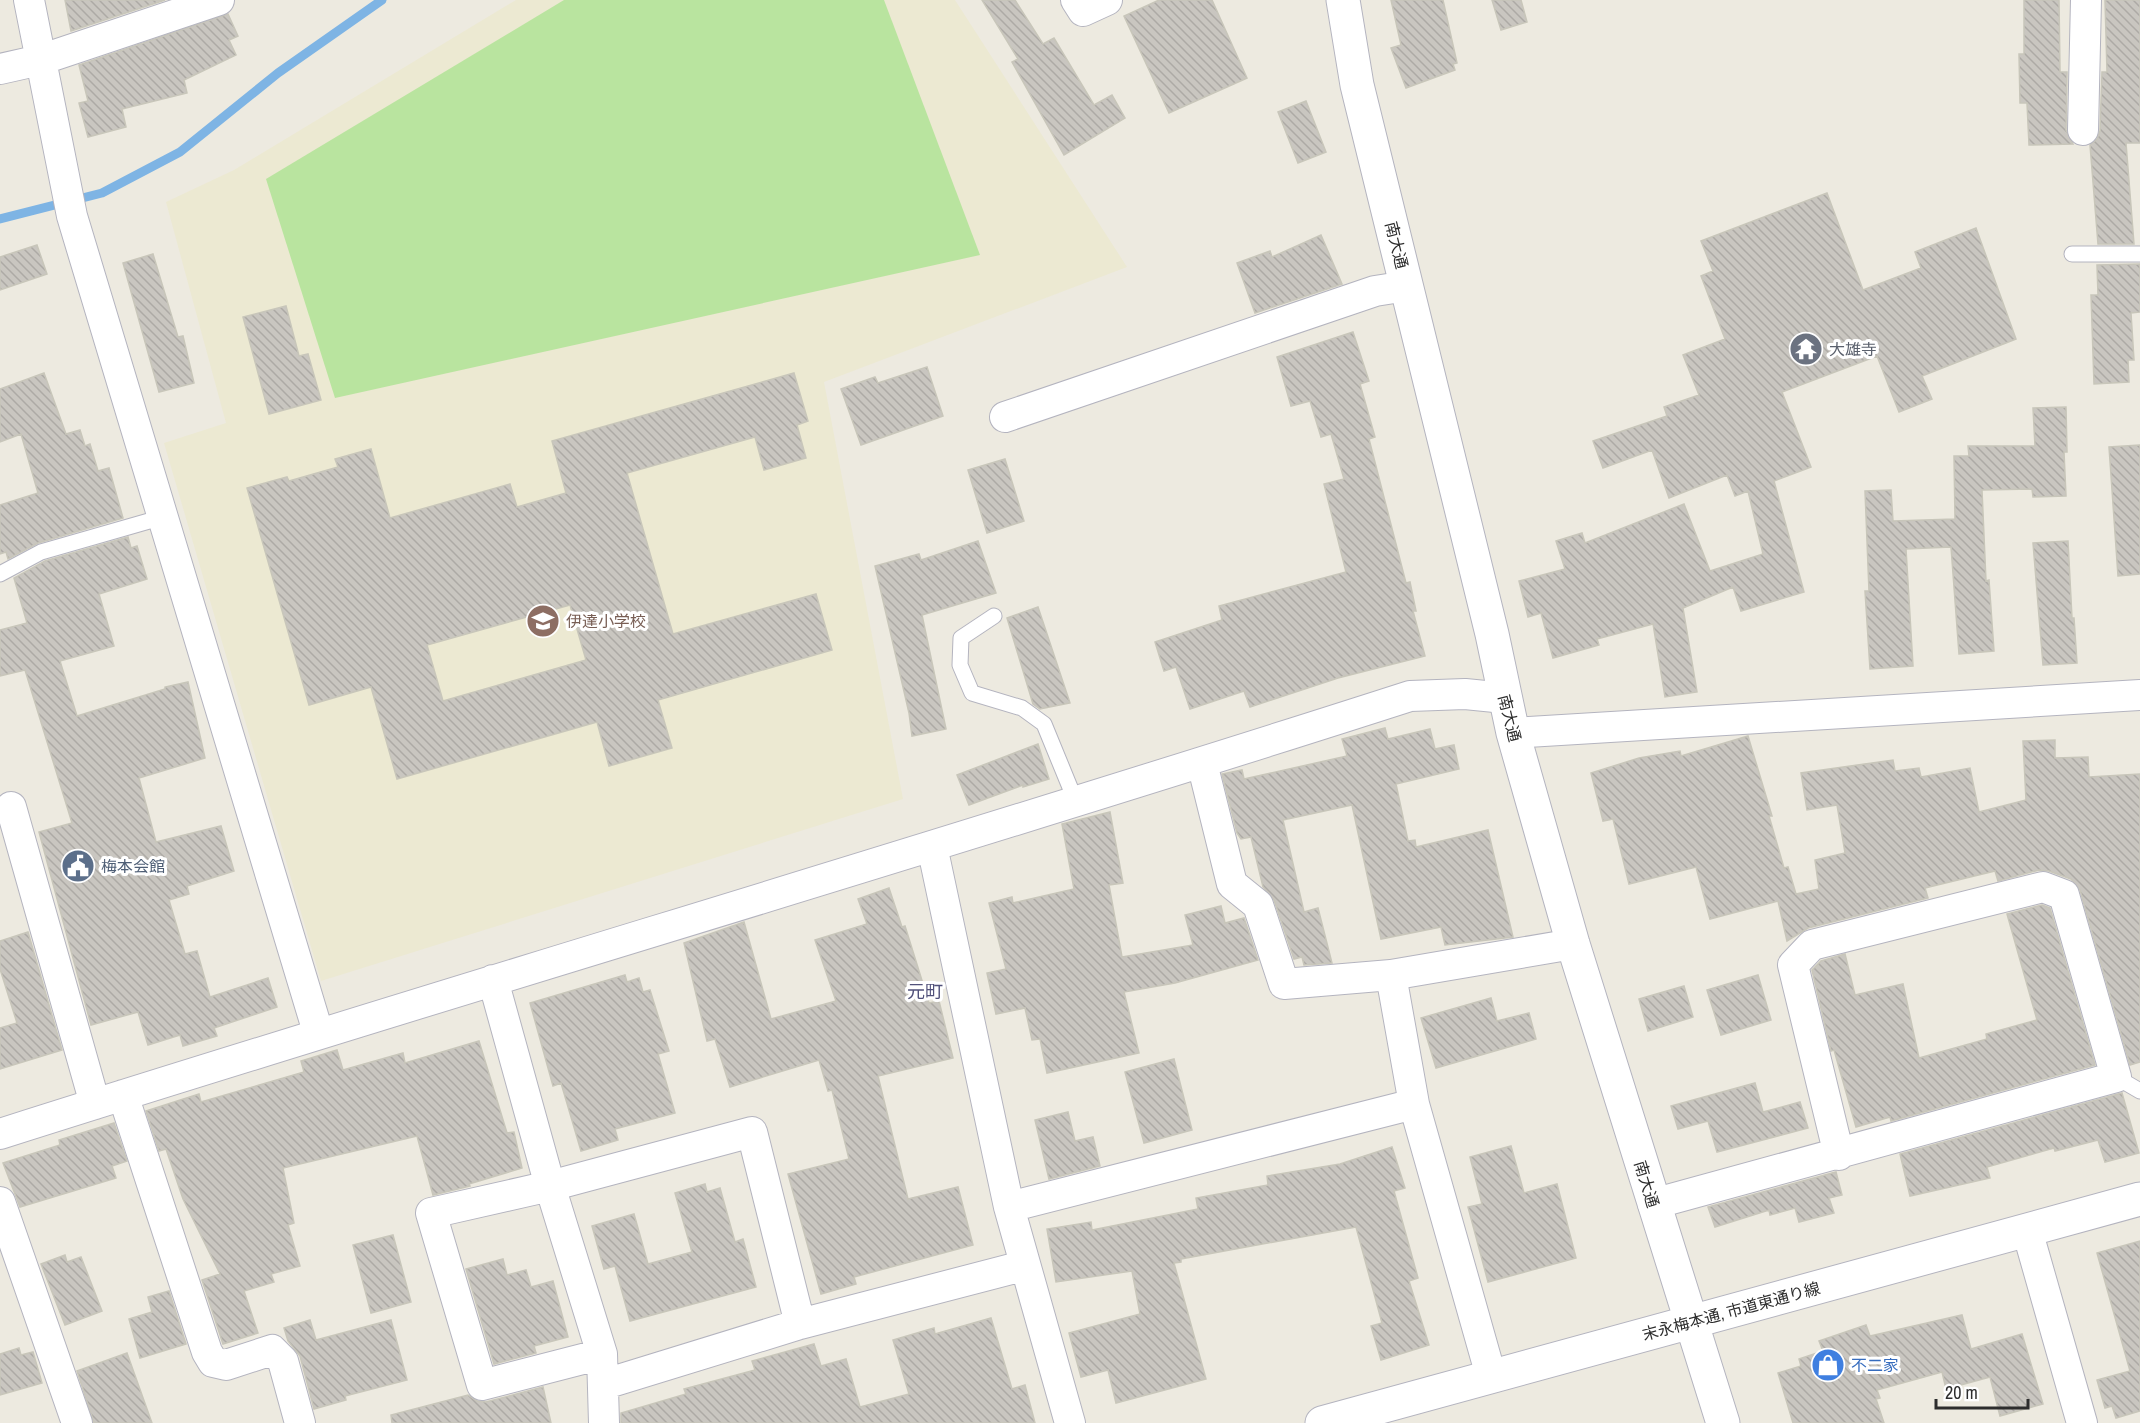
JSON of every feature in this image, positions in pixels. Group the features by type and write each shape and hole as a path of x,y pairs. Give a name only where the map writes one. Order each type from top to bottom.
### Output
{"street":[{"path":"29,0 72,216 318,1032"},
{"path":"0,69 40,60 219,0"},
{"path":"1076,0 1083,11 1107,0"},
{"name":"南大通","path":"1343,0 1357,86 1513,733 1573,944 1723,1423"},
{"path":"2083,130 2086,0"},
{"path":"1005,417 1375,291 1407,286"},
{"path":"0,1134 318,1032 1076,802 1410,696 1465,694 1505,698"},
{"path":"1513,733 2140,694"},
{"path":"1202,763 1232,884 1258,905 1284,984 1392,975 1573,944"},
{"path":"11,807 94,1104"},
{"path":"932,846 1008,1207 1023,1266 1070,1423"},
{"path":"1653,1204 1839,1155 2128,1084 2064,895 2043,887 1812,945 1792,964 1839,1155"},
{"path":"1392,975 1414,1104 1491,1376"},
{"path":"493,980 550,1186 602,1354 605,1384 604,1423"},
{"path":"123,1095 207,1352 213,1362 226,1365 272,1350 283,1361 300,1423"},
{"path":"1008,1207 1414,1104"},
{"path":"602,1354 482,1385 431,1213 550,1186 752,1132 800,1324"},
{"name":"末永梅本通, 市道東通り線","path":"1322,1423 2140,1199"},
{"path":"0,1202 78,1423"},
{"path":"2026,1230 2082,1423"},
{"path":"605,1384 800,1324 1023,1266"}],"lane":[{"path":"2072,254 2140,254"},
{"path":"0,574 41,552 163,518"},
{"path":"994,616 961,638 960,665 972,693 1022,708 1044,724 1076,802"}],"shaded area":[{"name":"伊達小学校","path":"516,0 955,0 1127,267 824,382 903,799 321,981 164,443 226,423 166,202 234,170"}],"green space":[{"path":"564,0 884,0 980,255 335,398 266,179"}],"building":[{"path":"65,0 165,0 71,31"},
{"path":"982,0 1015,0 1043,44 1054,38 1094,105 1112,95 1125,118 1064,155 1012,62 1018,59"},
{"path":"1159,0 1212,0 1247,78 1169,113 1124,16"},
{"path":"1391,0 1443,0 1457,63 1453,64 1455,70 1406,88 1391,48 1401,45"},
{"path":"1492,0 1521,0 1527,22 1501,30"},
{"path":"2024,0 2059,0 2060,72 2067,72 2066,130 2073,144 2029,145 2027,103 2020,103 2019,54 2024,54"},
{"path":"2105,0 2140,0 2140,143 2126,143 2134,244 2098,244 2090,145 2097,139 2100,131 2102,72 2107,72"},
{"path":"228,14 238,36 229,40 236,55 184,80 187,93 122,109 126,127 88,137 79,103 88,101 79,65"},
{"path":"1306,101 1326,152 1298,163 1278,112"},
{"path":"1827,193 1863,290 1921,268 1915,252 1976,228 2016,339 1922,376 1932,399 1899,412 1877,356 1782,392 1811,467 1774,481 1804,592 1741,611 1733,587 1683,608 1697,692 1665,697 1653,624 1597,639 1599,645 1553,658 1541,613 1528,617 1519,581 1565,569 1556,541 1582,533 1585,543 1684,504 1710,571 1763,554 1748,491 1735,496 1727,475 1669,498 1652,450 1603,468 1593,441 1667,416 1664,407 1699,395 1683,355 1725,339 1701,276 1713,271 1701,241"},
{"path":"1321,235 1342,284 1255,313 1237,263 1270,251 1272,257"},
{"path":"37,245 47,274 0,290 0,257"},
{"path":"153,254 178,337 183,336 194,383 159,392 123,263"},
{"path":"2140,264 2140,312 2131,313 2134,360 2128,360 2129,382 2094,384 2091,295 2098,295 2097,265"},
{"path":"286,306 299,356 308,354 321,400 269,414 243,317"},
{"path":"1353,332 1369,381 1360,384 1375,437 1369,439 1406,583 1410,582 1416,611 1413,611 1425,656 1338,678 1250,707 1244,691 1190,709 1176,667 1164,671 1155,642 1222,620 1219,606 1346,572 1324,484 1344,479 1331,434 1321,437 1310,401 1291,406 1277,357"},
{"path":"927,367 943,416 861,445 841,389 875,377 878,383"},
{"path":"44,373 66,434 80,430 85,446 90,444 98,471 109,468 123,518 38,543 8,559 6,552 0,554 0,505 38,493 21,434 0,442 0,389"},
{"path":"794,373 808,421 797,425 806,458 764,470 755,437 627,473 673,634 816,594 832,650 658,700 672,748 609,766 597,722 397,779 371,687 309,705 247,488 287,477 289,481 338,467 335,459 371,449 390,518 510,484 517,507 566,493 552,441","holes":["570,605 586,660 443,701 427,645"]},
{"path":"2066,407 2067,452 2064,452 2066,496 2033,497 2032,489 1982,490 1986,581 1989,580 1994,651 1959,654 1951,547 1906,549 1913,666 1870,669 1865,591 1869,591 1865,491 1891,490 1893,521 1955,519 1954,456 1969,456 1968,446 2035,446 2033,408"},
{"path":"2140,445 2140,574 2118,576 2109,447"},
{"path":"1005,459 1024,521 987,533 968,470"},
{"path":"128,537 131,548 137,546 147,579 99,594 114,646 60,661 77,716 165,689 165,687 188,682 205,758 139,778 156,842 221,826 234,871 187,886 189,894 169,900 185,954 197,951 210,997 268,978 277,1007 214,1028 217,1036 183,1046 180,1035 148,1045 138,1012 91,1025 39,832 72,823 25,670 0,676 0,630 27,623 14,578 45,561"},
{"path":"978,541 996,593 922,615 946,729 912,736 909,713 875,566 919,554 921,560"},
{"path":"2068,541 2077,663 2043,665 2033,543"},
{"path":"1038,607 1070,703 1040,709 1033,704 1007,618"},
{"path":"1385,728 1388,739 1430,729 1435,749 1454,745 1459,769 1396,784 1408,841 1415,840 1416,847 1488,830 1513,937 1445,945 1441,927 1381,939 1352,805 1283,820 1304,912 1318,908 1332,963 1304,965 1302,957 1294,959 1274,900 1263,887 1251,837 1241,839 1237,833 1222,774 1242,770 1244,779 1347,756 1342,739"},
{"path":"1748,736 1772,816 1769,816 1784,868 1788,867 1796,894 1819,889 1815,860 1845,853 1837,805 1807,810 1801,773 1893,760 1895,771 1919,768 1921,777 1970,768 1979,812 2026,800 2023,741 2055,740 2055,758 2088,757 2089,777 2140,774 2140,1062 2130,1065 2080,890 2071,879 2049,871 2039,870 1998,881 1995,871 1925,888 1928,898 1808,928 1787,941 1778,901 1710,919 1696,867 1629,884 1613,819 1603,821 1591,773 1639,758 1680,751 1681,756"},
{"path":"1038,744 1049,779 1023,787 1023,785 969,805 957,775"},
{"path":"1110,812 1123,883 1109,885 1122,957 1193,945 1185,915 1221,906 1225,923 1244,918 1258,960 1175,983 1124,992 1139,1053 1047,1073 1040,1039 1032,1040 1025,1008 996,1014 987,973 1006,969 989,903 1012,897 1013,903 1074,889 1062,824"},
{"path":"889,888 902,927 905,926 929,1003 939,1001 953,1058 878,1076 908,1199 958,1187 973,1245 854,1277 856,1284 821,1294 788,1174 849,1159 832,1090 828,1091 819,1060 730,1087 715,1039 707,1041 684,943 744,922 771,1019 836,1001 815,940 867,924 858,899"},
{"path":"2042,905 2050,908 2095,1065 1891,1121 1890,1117 1856,1127 1834,1050 1831,1051 1812,970 1821,961 1845,954 1855,995 1903,984 1919,1058 1987,1039 1986,1034 2037,1020 2007,914"},
{"path":"28,932 62,1050 0,1069 0,1028 17,1023 0,969 0,941"},
{"path":"625,975 627,982 639,978 643,992 650,990 669,1051 658,1054 675,1113 615,1129 618,1140 581,1151 561,1083 553,1086 530,1003"},
{"path":"1758,975 1771,1020 1721,1035 1707,990"},
{"path":"1684,986 1693,1017 1648,1031 1639,999"},
{"path":"1491,998 1497,1021 1529,1013 1536,1039 1436,1068 1421,1018"},
{"path":"479,1041 507,1133 514,1132 522,1168 469,1184 470,1186 433,1195 417,1136 283,1168 294,1223 288,1225 300,1266 271,1274 274,1282 244,1291 258,1333 223,1344 202,1280 220,1274 183,1199 166,1149 159,1151 146,1111 199,1094 201,1102 304,1072 301,1061 337,1050 343,1070 403,1053 405,1063"},
{"path":"1174,1059 1192,1130 1144,1143 1125,1072"},
{"path":"1755,1083 1763,1112 1800,1102 1808,1128 1717,1152 1708,1121 1678,1129 1671,1106"},
{"path":"2122,1093 2139,1153 2105,1162 2098,1140 2055,1151 2054,1148 1987,1167 1990,1178 1910,1196 1900,1154"},
{"path":"1068,1112 1075,1141 1093,1137 1100,1166 1049,1179 1035,1120"},
{"path":"114,1123 127,1161 112,1166 116,1178 20,1207 3,1163 60,1145 59,1140"},
{"path":"1511,1146 1524,1193 1557,1184 1576,1258 1488,1282 1468,1207 1482,1204 1470,1157"},
{"path":"1392,1147 1405,1188 1394,1191 1418,1278 1409,1281 1429,1345 1381,1360 1371,1326 1382,1323 1356,1227 1181,1259 1181,1262 1174,1263 1206,1379 1116,1403 1108,1370 1081,1377 1069,1333 1140,1314 1132,1271 1056,1282 1047,1229 1091,1222 1092,1230 1198,1209 1196,1198 1268,1185 1267,1176 1340,1164"},
{"path":"1836,1172 1842,1195 1829,1198 1834,1213 1799,1222 1795,1208 1770,1215 1769,1210 1715,1227 1708,1207"},
{"path":"705,1184 707,1192 720,1188 735,1242 743,1239 756,1287 630,1321 615,1266 604,1269 592,1226 634,1214 648,1264 692,1252 675,1193"},
{"path":"393,1235 411,1302 371,1313 353,1245"},
{"path":"2140,1241 2140,1411 2116,1418 2112,1406 2105,1408 2097,1380 2130,1371 2097,1253"},
{"path":"65,1255 67,1262 81,1257 102,1311 65,1325 41,1264"},
{"path":"503,1259 507,1275 526,1270 531,1287 553,1281 568,1337 534,1346 536,1353 494,1364 466,1269"},
{"path":"169,1291 186,1344 140,1358 129,1319 152,1312 148,1297"},
{"path":"1962,1315 1971,1349 2022,1334 2043,1404 2000,1416 1990,1377 1946,1389 1942,1372 1877,1390 1880,1398 1876,1399 1884,1423 1793,1423 1778,1373 1801,1366 1799,1359 1823,1351 1819,1341 1866,1325 1870,1336"},
{"path":"991,1318 1012,1389 1025,1385 1035,1423 621,1423 621,1413 686,1394 684,1389 755,1370 752,1361 814,1344 821,1366 846,1359 860,1407 909,1394 893,1340 934,1328 935,1334"},
{"path":"310,1320 316,1340 391,1320 407,1380 345,1396 346,1400 314,1409 300,1356 288,1341 284,1328"},
{"path":"19,1348 21,1355 33,1352 42,1383 0,1395 0,1354"},
{"path":"127,1353 152,1423 94,1423 77,1371"},
{"path":"543,1387 551,1423 392,1423 391,1415 468,1395 477,1401 486,1402"}],"waterway":[{"path":"0,219 102,193 180,152 278,73 382,0"}],"place":[{"name":"大雄寺","path":"1806,349"},
{"name":"伊達小学校","path":"543,621"},
{"name":"梅本会館","path":"78,866"},
{"name":"不二家","path":"1828,1365"}],"district":[{"name":"元町","path":"925,992"}]}
